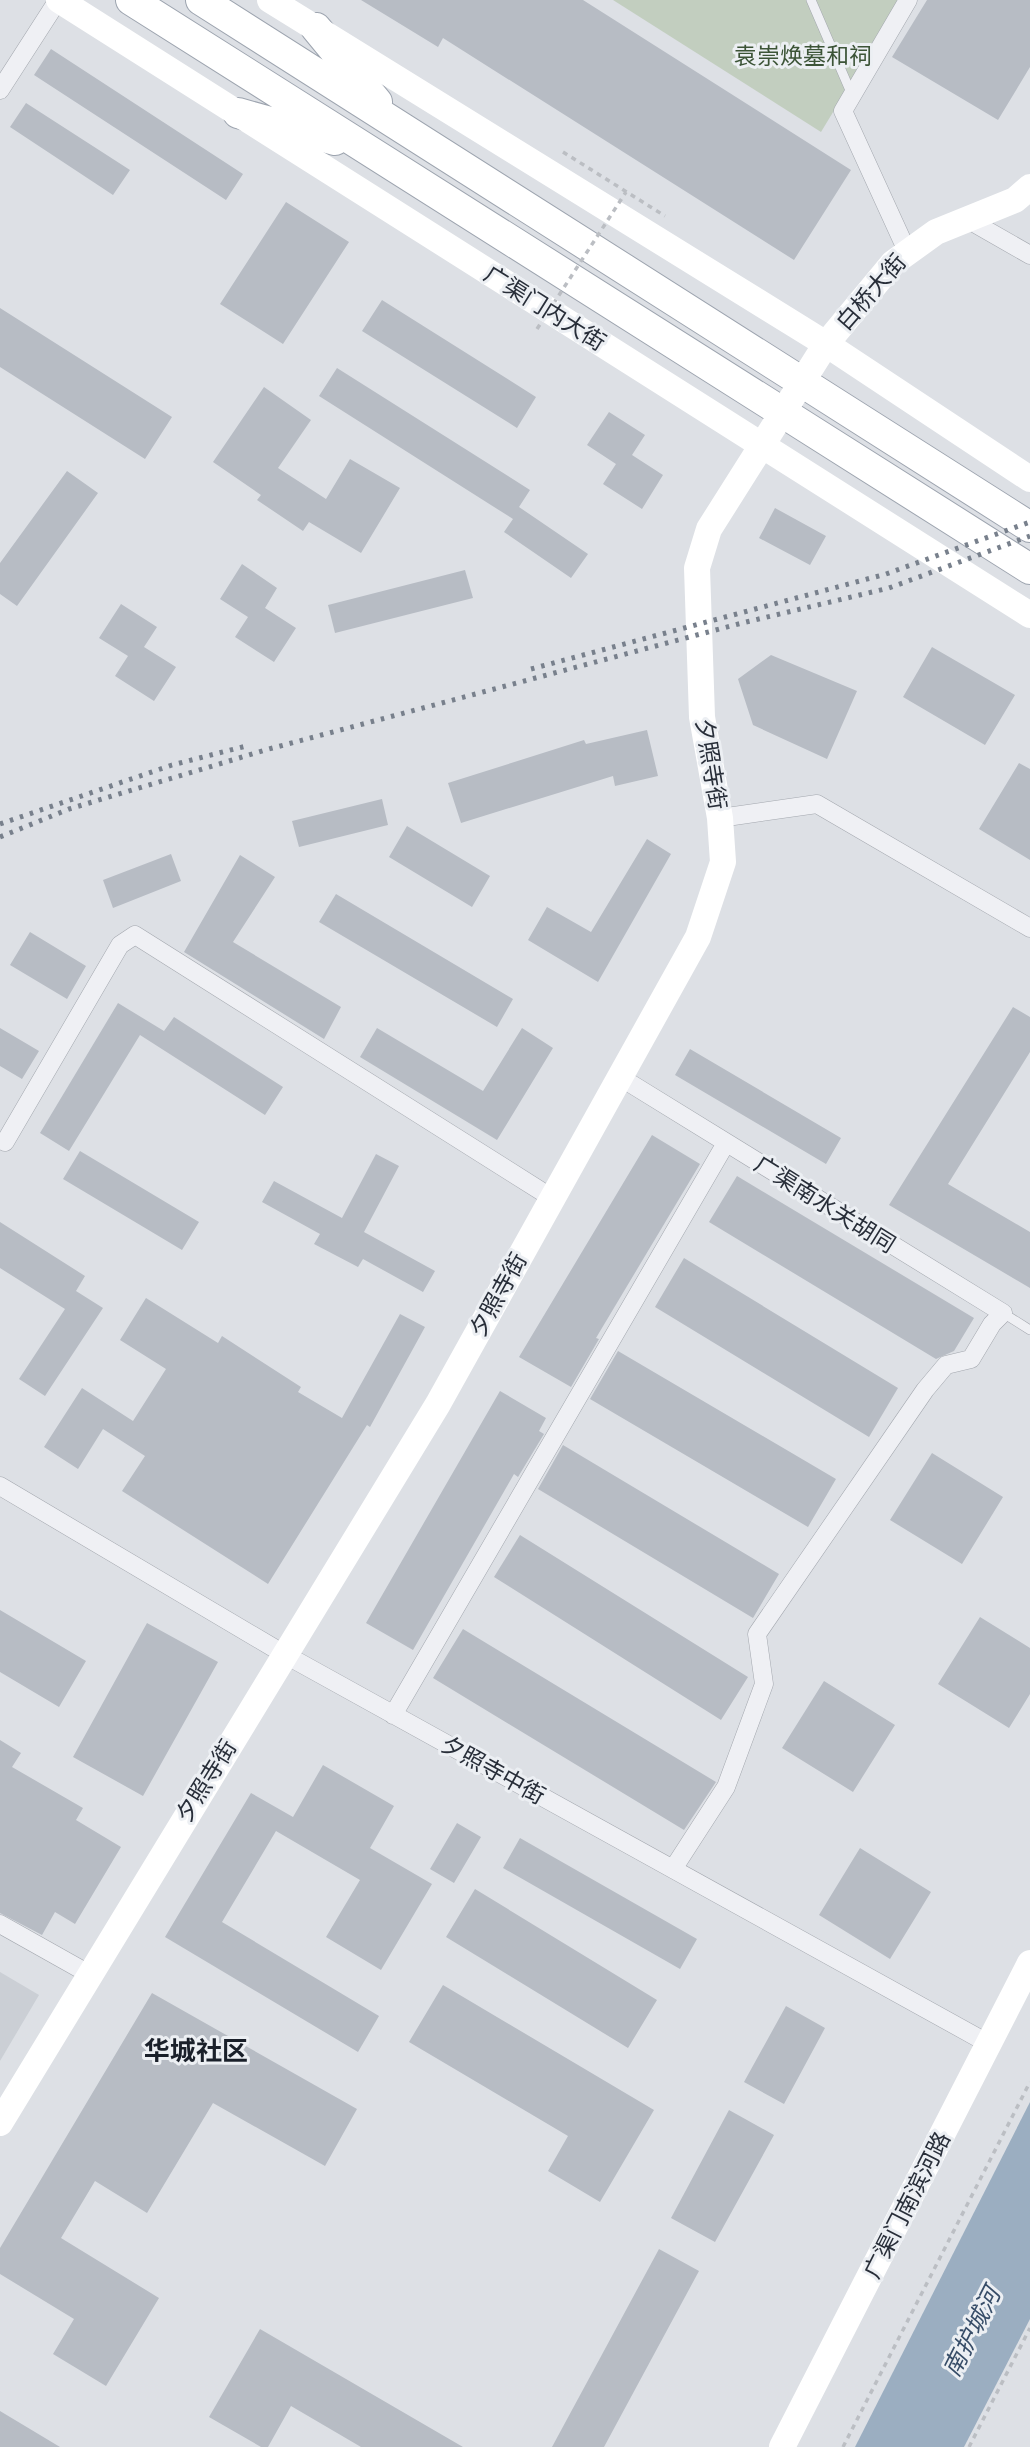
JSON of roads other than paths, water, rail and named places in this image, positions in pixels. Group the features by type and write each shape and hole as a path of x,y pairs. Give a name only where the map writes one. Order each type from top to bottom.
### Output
{"main road":[{"name":"广渠门内大街","path":"131,0 785,411 1030,569"},
{"path":"201,0 1030,527"},
{"path":"316,29 396,124"},
{"path":"238,113 364,148"}],"street":[{"path":"0,90 59,0"},
{"name":"广渠门内大街","path":"59,0 1030,615"},
{"path":"270,0 826,344 1030,480"},
{"path":"907,251 842,111 908,0"},
{"name":"白桥大街","path":"785,411 826,344 877,281 907,251 936,232 1015,200 1030,187"},
{"path":"967,219 1030,255"},
{"name":"夕照寺街","path":"0,2123 438,1404 698,937 723,862 720,818 702,717 697,568 709,529 785,411"},
{"path":"720,818 817,804 1030,928"},
{"path":"5,1142 120,945 135,935 552,1198"},
{"name":"广渠南水关胡同","path":"620,1077 1003,1313"},
{"path":"393,1715 726,1143"},
{"path":"673,1869 726,1787 764,1684 757,1634 925,1390 946,1365 971,1359 992,1324 1003,1313"},
{"name":"夕照寺中街","path":"0,1486 284,1654 991,2045"},
{"path":"0,1924 89,1974"},
{"name":"广渠门南滨河路","path":"782,2447 991,2045 1030,1963"}],"lane":[{"path":"811,0 852,95"},
{"name":"广渠南水关胡同","path":"1003,1313 1030,1330"}],"water":[{"name":"南护城河","path":"1030,2102 1030,2319 964,2447 855,2447"}],"railway":[{"path":"531,669 886,574 1030,522"},
{"path":"0,837 69,809 269,749 742,623 889,588 1030,536"},
{"path":"0,824 172,765 250,745"}],"district":[{"name":"华城社区","path":"196,2051"}],"park label":[{"name":"袁崇焕墓和祠","path":"803,56"}]}
